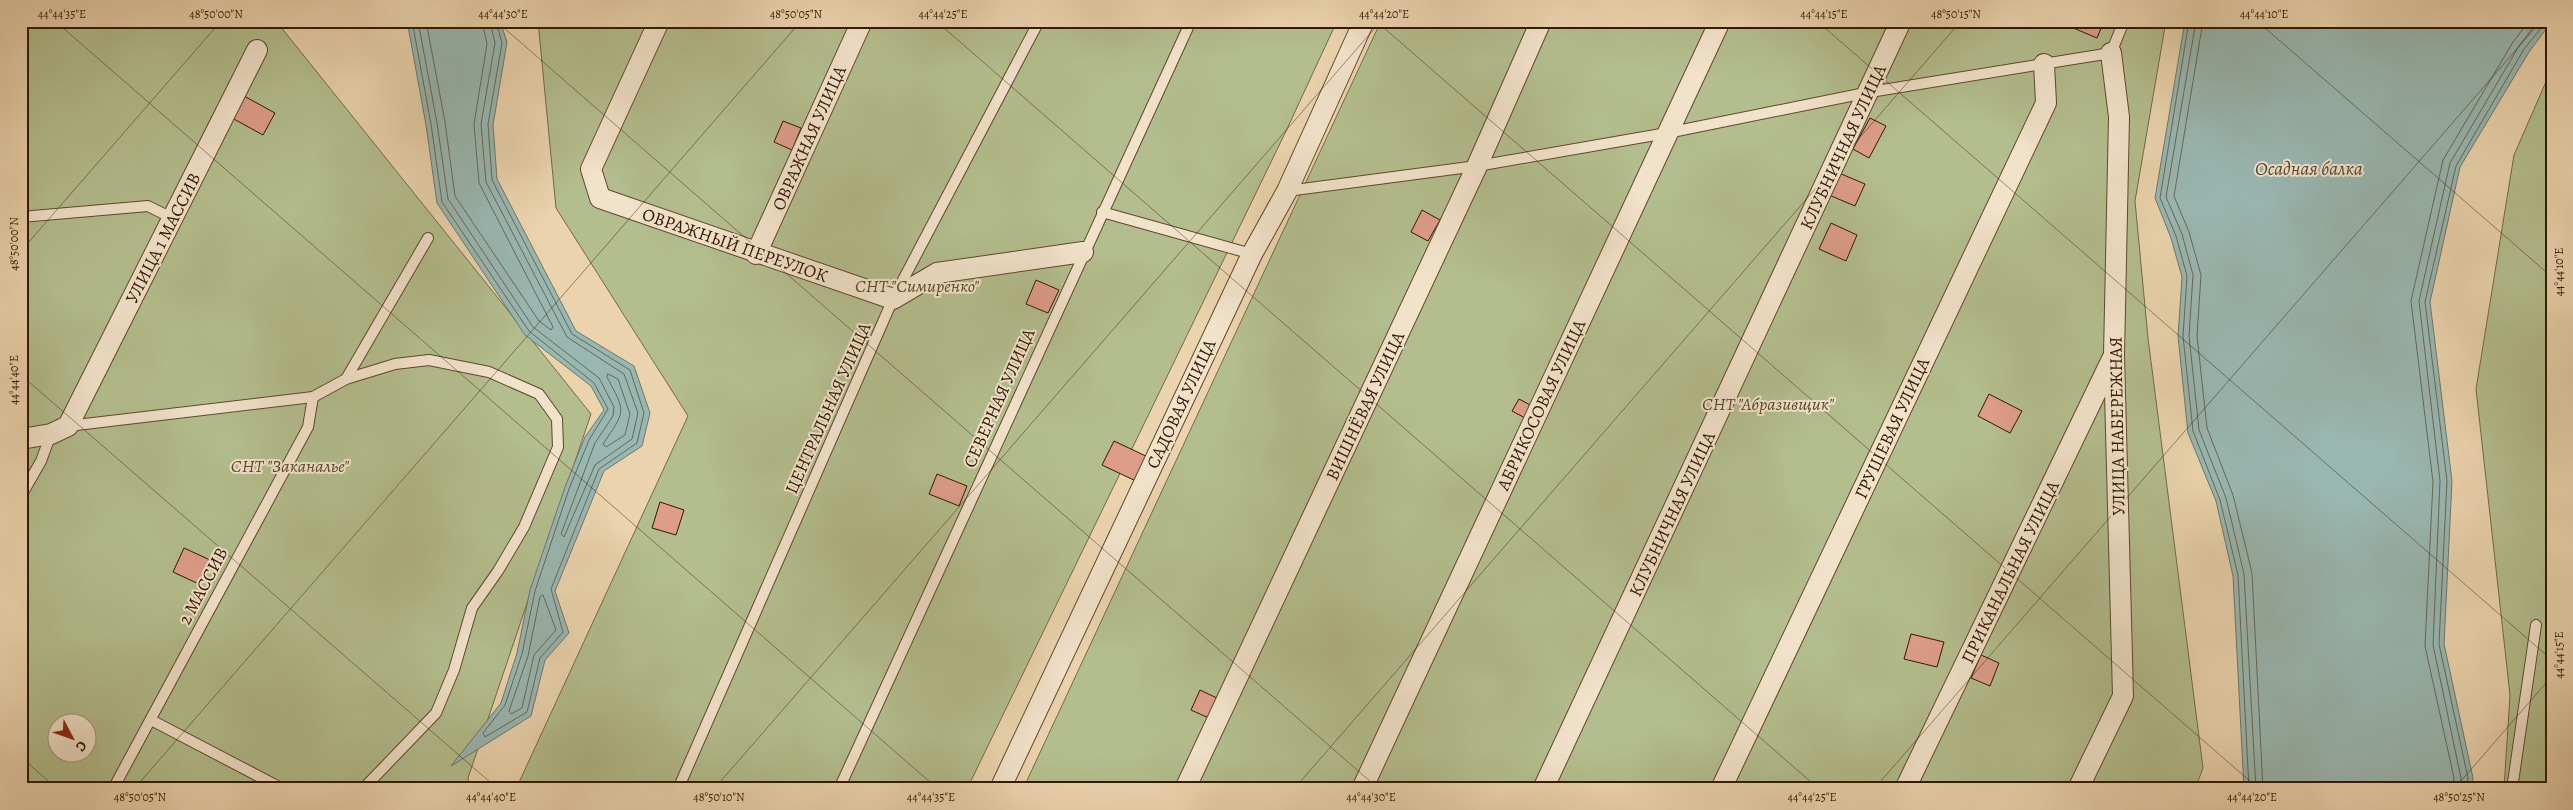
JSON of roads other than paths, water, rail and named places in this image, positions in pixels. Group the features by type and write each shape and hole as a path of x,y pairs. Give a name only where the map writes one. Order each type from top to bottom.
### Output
{"street":[{"name":"ОВРАЖНЫЙ ПЕРЕУЛОК","path":"659,21 591,169 600,198 756,254 893,299"},
{"name":"ОВРАЖНАЯ УЛИЦА","path":"756,254 862,21"},
{"name":"САДОВАЯ УЛИЦА","path":"1000,789 1252,254 1287,190 1364,21"},
{"name":"ВИШНЁВАЯ УЛИЦА","path":"1185,789 1477,166 1541,21"},
{"name":"АБРИКОСОВАЯ УЛИЦА","path":"1362,789 1720,21"},
{"name":"КЛУБНИЧНАЯ УЛИЦА","path":"1543,789 1870,92 1901,21"},
{"name":"УЛИЦА 1 МАССИВ","path":"60,430 174,219 257,50"},
{"name":"УЛИЦА НАБЕРЕЖНАЯ","path":"2078,789 2122,696 2114,355 2119,117 2111,54"},
{"name":"ГРУШЕВАЯ УЛИЦА","path":"1721,789 2046,103 2044,64"},
{"path":"893,299 936,273 1084,252"},
{"name":"ПРИКАНАЛЬНАЯ УЛИЦА","path":"1905,789 2114,355"},
{"path":"21,439 60,430"}],"lane":[{"name":"ЦЕНТРАЛЬНАЯ УЛИЦА","path":"678,789 893,299 1039,21"},
{"name":"СЕВЕРНАЯ УЛИЦА","path":"839,789 1191,21"},
{"path":"1287,190 1477,166 1667,133 1870,92 2111,54 2124,21"},
{"path":"21,217 148,206 174,219"},
{"path":"1102,212 1252,254"},
{"path":"346,379 428,238"},
{"path":"21,496 60,430 313,397 346,379 395,364 429,360 472,368 489,372 539,394 557,419 558,447 524,527 498,571 472,608 454,670 436,713 363,789"},
{"name":"2 МАССИВ","path":"113,789 308,427 313,397"},
{"path":"2512,789 2536,625"},
{"path":"151,720 283,789"}],"water":[{"path":"403,21 500,21 507,42 493,125 497,179 576,331 634,366 650,413 642,446 604,471 555,591 569,633 545,660 531,716 451,766 501,703 517,653 530,590 565,487 585,437 604,410 591,386 525,335 437,203 426,125 408,26"},
{"name":"Осадная балка","path":"2185,21 2552,21 2529,52 2460,167 2430,302 2452,481 2444,644 2473,778 2471,789 2244,789 2233,576 2216,501 2188,433 2178,336 2182,277 2171,238 2155,198"}],"park label":[{"name":"СНТ \"Симиренко\"","path":"917,286"},
{"name":"СНТ \"Абразивщик\"","path":"1768,404"},
{"name":"СНТ \"Заканалье\"","path":"290,466"}]}
